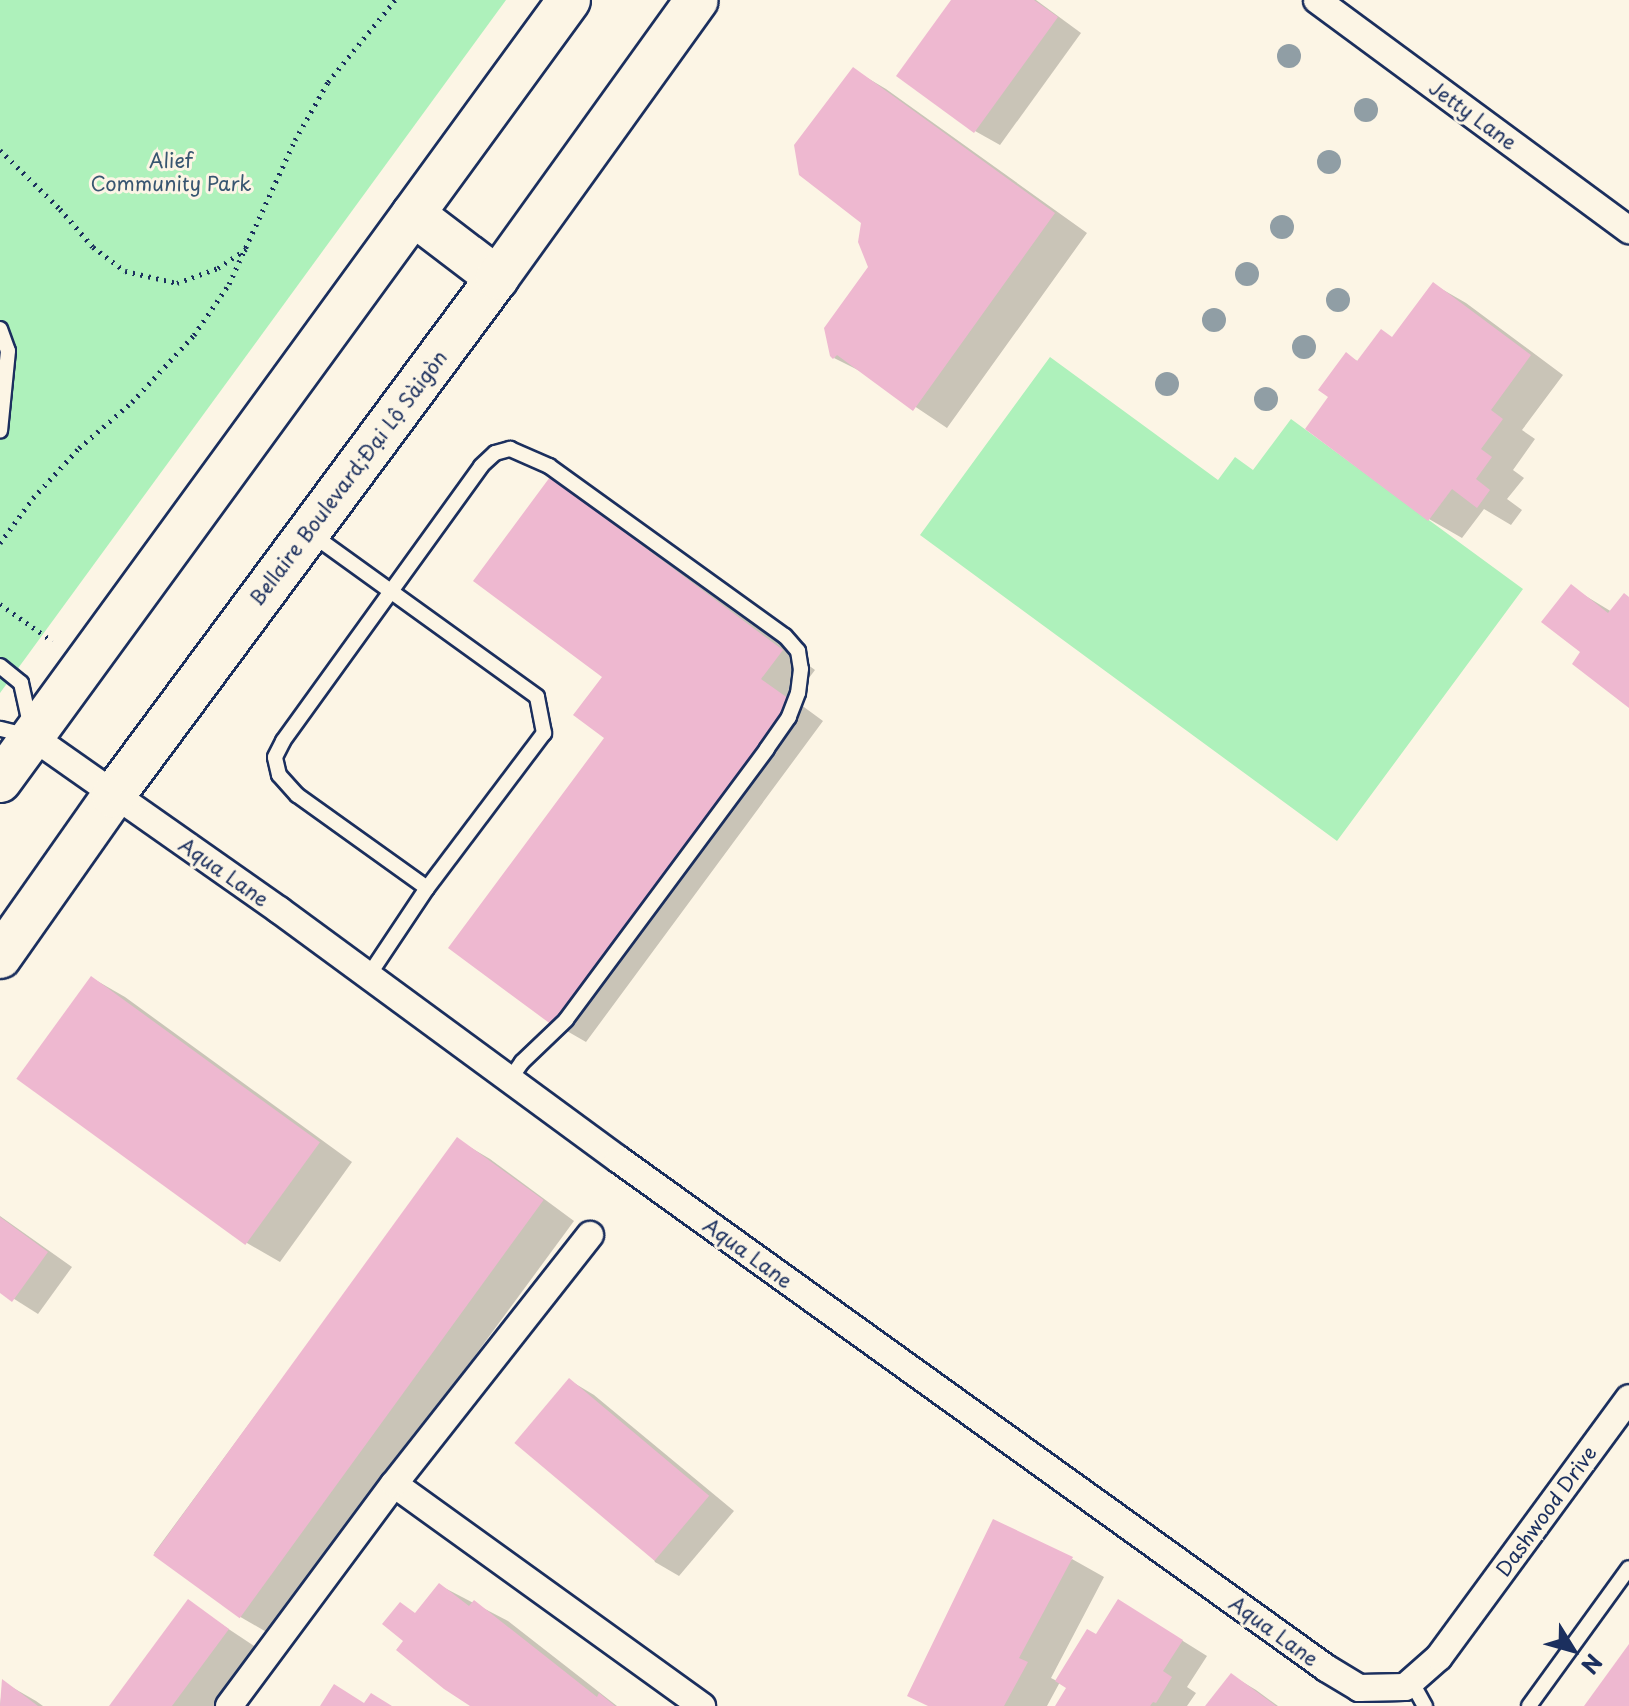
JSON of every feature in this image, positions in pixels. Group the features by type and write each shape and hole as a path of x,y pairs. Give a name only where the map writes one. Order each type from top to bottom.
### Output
{"main road":[{"path":"0,781 16,733 413,214 569,0"},
{"name":"Bellaire Boulevard;Đại Lộ Sàigòn","path":"0,957 113,796 497,278 697,0"},
{"path":"413,214 497,278"}],"street":[{"name":"Jetty Lane","path":"1317,0 1629,230"},
{"name":"Aqua Lane","path":"16,733 113,796 369,975 1326,1668 1359,1688 1405,1687 1411,1681"},
{"path":"229,1706 394,1484 590,1235"},
{"name":"Dashwood Drive","path":"1411,1681 1439,1657 1629,1399"},
{"path":"394,1484 702,1706"}],"lane":[{"path":"0,329 8,351 0,431"},
{"path":"427,888 297,795 279,775 275,757 389,591 481,466 495,453 510,449 549,466 785,636 798,651 801,669 798,693 789,717 767,749 566,1020 522,1062 510,1079"},
{"path":"308,532 537,697 544,733 427,888 369,975"},
{"path":"0,666 21,683 16,733"},
{"path":"1529,1706 1629,1568"},
{"path":"1411,1681 1425,1706"}],"path":[{"path":"0,543 33,498 79,448 132,402 194,335 229,284 295,140 328,82 395,0"},
{"path":"0,150 60,209 93,247 125,271 177,283 218,268 247,248"},
{"path":"0,604 52,641"}],"green space":[{"name":"Alief Community Park","path":"0,0 506,0 0,693"},
{"path":"1050,357 1218,480 1235,457 1253,470 1291,419 1523,589 1337,841 920,535"}],"building":[{"path":"951,0 1034,0 1058,17 974,133 896,76"},
{"path":"853,67 1055,213 913,411 837,355 833,359 824,328 868,267 858,242 861,223 799,175 794,145"},
{"path":"1433,282 1531,355 1491,410 1503,419 1481,449 1492,457 1476,479 1490,490 1477,508 1452,489 1428,521 1305,429 1328,397 1318,390 1346,352 1357,361 1381,329 1392,337"},
{"path":"550,477 783,650 761,679 792,701 552,1025 448,948 604,738 573,715 602,677 473,581"},
{"path":"1571,584 1608,613 1624,593 1629,597 1629,708 1572,664 1580,652 1541,622"},
{"path":"91,976 320,1142 245,1245 16,1079"},
{"path":"457,1137 544,1200 240,1618 153,1555"},
{"path":"0,1217 48,1252 12,1302 0,1293"},
{"path":"569,1378 709,1496 655,1561 514,1443"},
{"path":"993,1519 1073,1557 1019,1658 1028,1662 1004,1706 928,1706 907,1696"},
{"path":"439,1583 469,1606 474,1600 597,1697 599,1693 615,1706 470,1706 444,1689 396,1650 403,1641 382,1624 400,1602 415,1613"},
{"path":"188,1599 229,1629 172,1706 109,1706"},
{"path":"1118,1599 1183,1640 1163,1671 1172,1677 1156,1703 1150,1706 1055,1706 1066,1688 1055,1681 1087,1629 1096,1634"},
{"path":"1629,1644 1629,1706 1584,1706"},
{"path":"1231,1673 1276,1706 1205,1706"},
{"path":"2,1679 38,1706 0,1706"},
{"path":"334,1684 364,1703 371,1693 392,1706 320,1706"}]}
